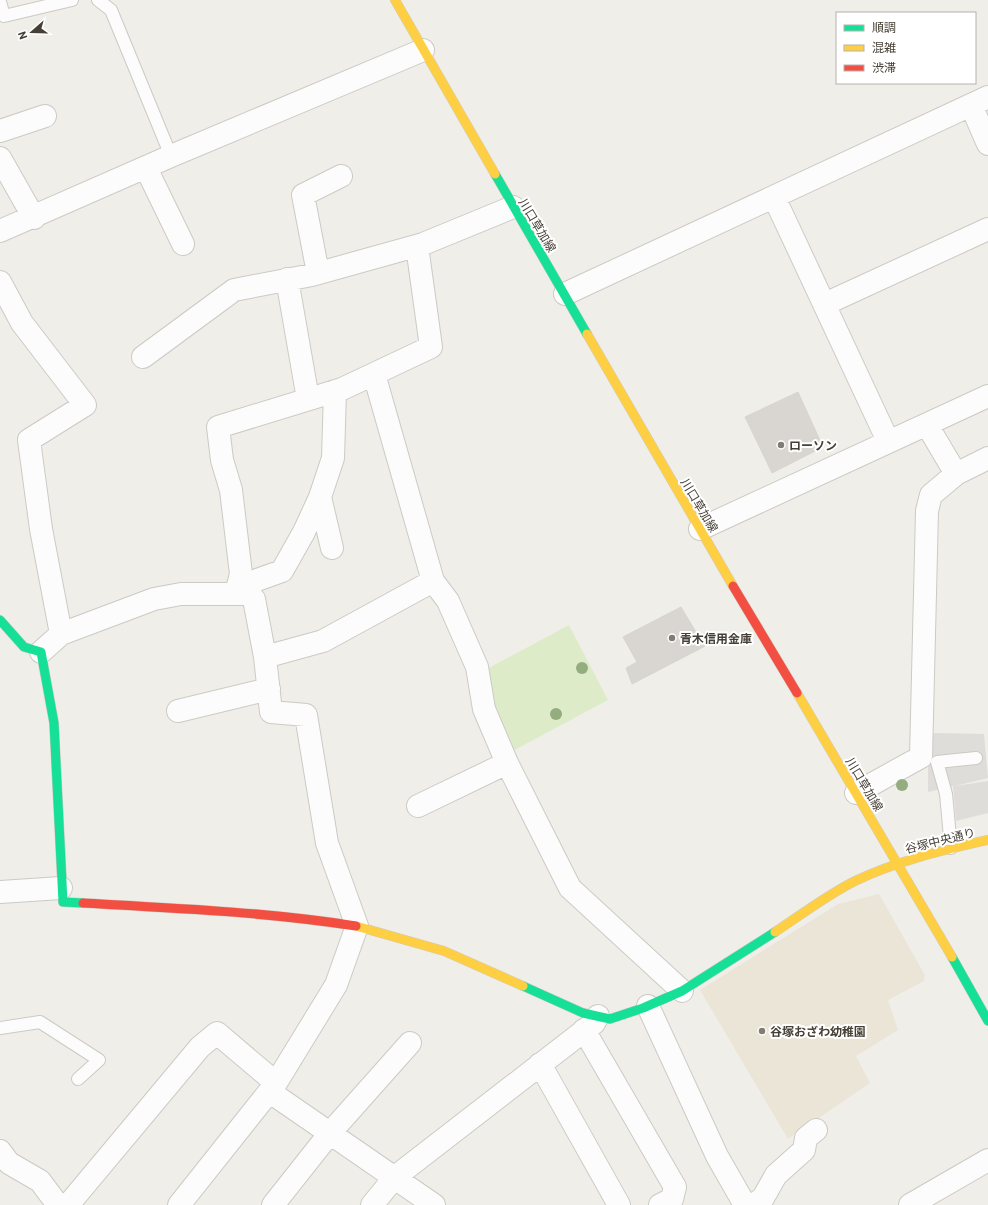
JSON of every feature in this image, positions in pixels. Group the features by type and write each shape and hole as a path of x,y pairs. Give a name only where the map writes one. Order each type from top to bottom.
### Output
{"street":[{"name":"川口草加線","path":"395,0 700,529 898,863 988,1021"},
{"path":"0,231 34,218 171,156 423,50"},
{"path":"565,294 979,101 988,144"},
{"path":"0,131 45,116"},
{"path":"0,158 34,218"},
{"path":"146,168 183,244"},
{"path":"318,273 303,195 341,176"},
{"path":"774,197 888,440"},
{"path":"143,357 234,290 318,273 417,246 513,207"},
{"path":"825,304 988,229"},
{"path":"236,593 241,574 231,490 222,460 218,427 335,391 431,347 417,246"},
{"path":"288,279 308,400"},
{"path":"0,282 22,323 85,405 29,440 41,529 61,634"},
{"path":"374,374 433,581 448,601 477,667 484,709 507,763 570,888 682,991"},
{"path":"236,593 257,580 282,571 304,532 320,497 333,458 335,391"},
{"path":"700,529 888,440 927,425 988,396"},
{"path":"927,425 956,474"},
{"path":"856,793 921,756 927,511 931,495 956,474 988,458"},
{"path":"320,497 332,548"},
{"path":"265,657 323,641 433,581"},
{"path":"41,652 61,634 154,599 182,594 249,594 254,598 265,657 271,712 306,715 327,843 357,926 336,985 273,1088 179,1205"},
{"path":"4,632 24,647 41,652"},
{"path":"0,892 61,888 54,723 41,652"},
{"path":"178,711 269,688"},
{"path":"418,806 507,763"},
{"name":"谷塚中央通り","path":"61,888 63,902 186,909 325,921 357,926 444,951 583,1014 591,1023 610,1019 648,1006 682,991 853,882 898,863 951,848 988,840"},
{"path":"648,1006 717,1156 745,1205"},
{"path":"372,1205 395,1176 591,1023 675,1187 672,1199 660,1205"},
{"path":"68,1205 200,1047 217,1033 273,1088 330,1133 395,1176 434,1205"},
{"path":"273,1205 330,1133 410,1043"},
{"path":"540,1064 619,1205"},
{"path":"753,1205 763,1198 776,1175 804,1150 806,1138 816,1130"},
{"path":"0,1151 9,1163 40,1181 58,1205"},
{"path":"910,1205 988,1160"}],"lane":[{"path":"0,2 4,16 72,0"},
{"path":"98,0 111,10 171,156"},
{"path":"951,848 946,794 937,762 976,758"},
{"path":"0,1028 40,1022 100,1060 78,1079"}],"shaded area":[{"path":"935,733 984,734 988,778 955,786 988,781 988,813 956,821 953,786 928,792 928,739"},
{"path":"879,894 925,975 924,981 888,1000 898,1030 856,1056 870,1083 788,1139 700,990 838,904"}],"green space":[{"path":"569,625 608,700 509,753 491,715 485,670"}],"building":[{"path":"798,392 823,447 772,473 745,417"},
{"path":"681,607 699,637 706,632 711,643 632,684 626,668 637,662 623,637"}],"traffic: fast":[{"path":"495,174 587,334"},
{"path":"0,620 24,647 41,652 54,723 63,902 83,903"},
{"path":"523,986 583,1013 610,1019 643,1008 682,991 775,932"},
{"path":"952,957 988,1021"}],"traffic: slow":[{"path":"395,0 495,174"},
{"path":"587,334 733,586"},
{"path":"797,693 952,957"},
{"path":"775,932 834,892 871,874 920,857 988,840"},
{"path":"356,926 444,951 523,986"}],"traffic: jam":[{"path":"733,586 797,693"},
{"path":"83,903 254,914 356,926"}],"place":[{"name":"ローソン","path":"781,445"},
{"name":"青木信用金庫","path":"672,638"},
{"name":"谷塚おざわ幼稚園","path":"762,1031"}]}
